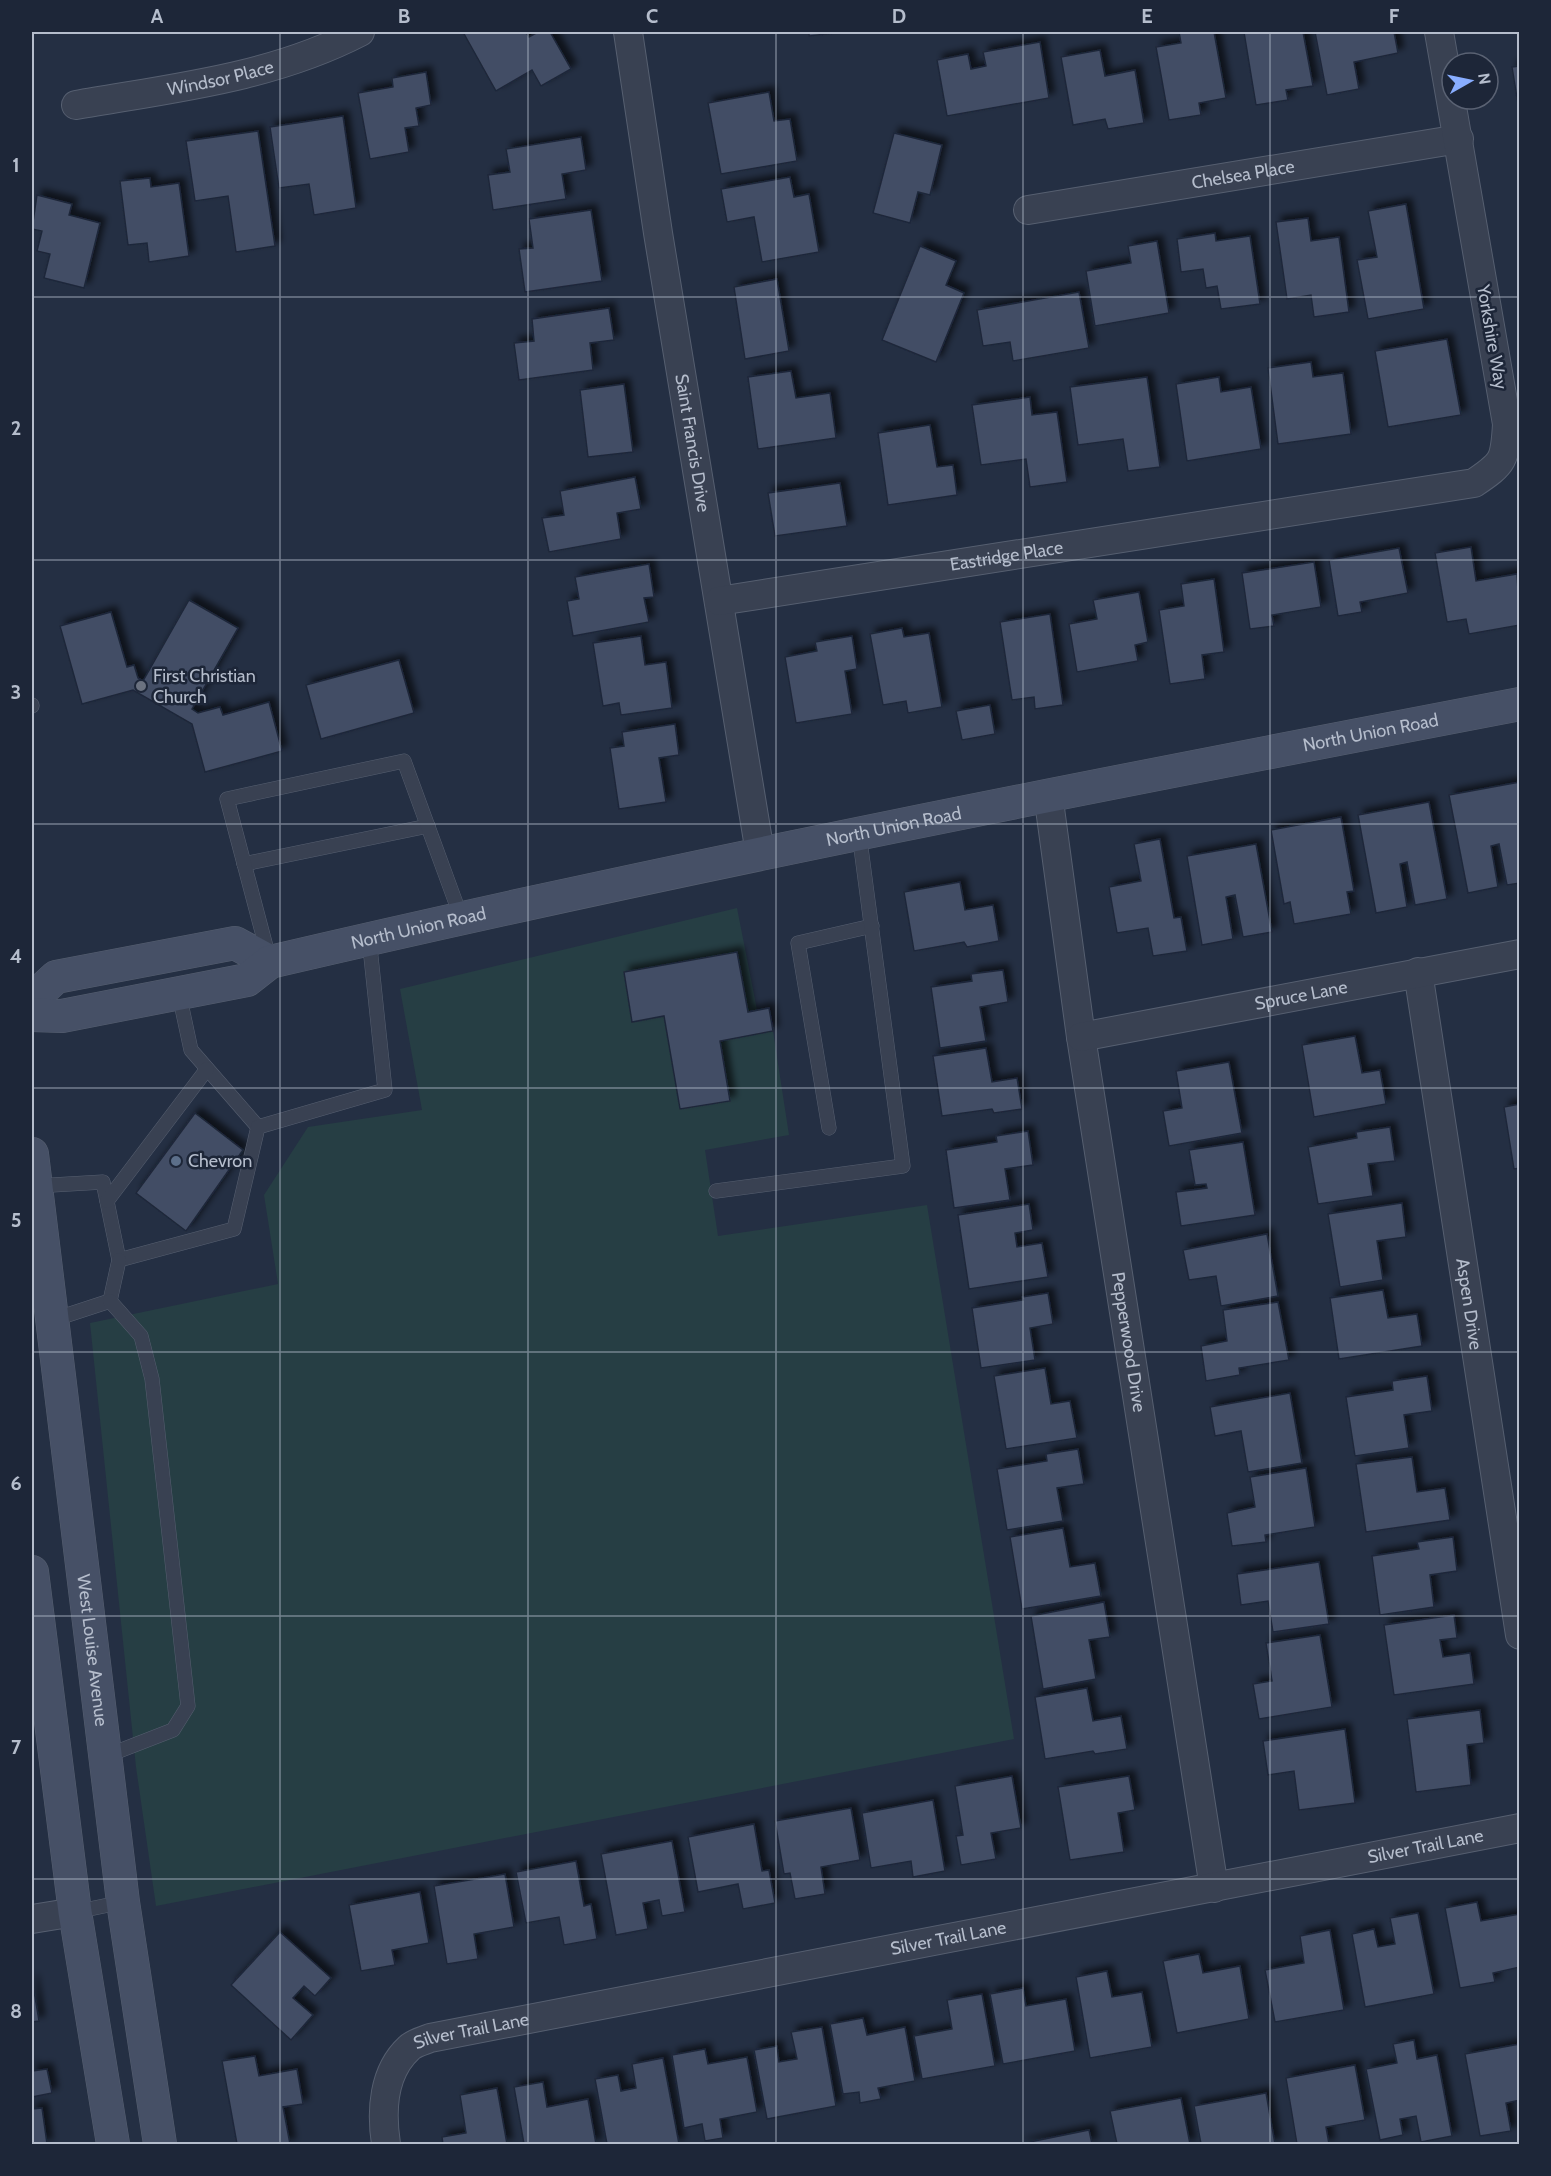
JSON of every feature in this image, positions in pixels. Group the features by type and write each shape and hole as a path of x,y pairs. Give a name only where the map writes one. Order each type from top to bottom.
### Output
{"street":[{"name":"Windsor Place","path":"76,105 230,78 293,62 360,32"},
{"name":"Saint Francis Drive","path":"628,32 658,233 760,853"},
{"name":"Yorkshire Way","path":"1293,511 1474,483 1498,466 1505,456 1507,424 1439,32"},
{"name":"Chelsea Place","path":"1028,210 1459,139"},
{"name":"Eastridge Place","path":"719,601 1293,511"},
{"name":"North Union Road","path":"32,1015 62,1016 247,980 270,962 461,917 1048,794 1520,704"},
{"name":"Pepperwood Drive","path":"1048,794 1081,1037 1214,1888"},
{"path":"32,999 56,977 236,943 270,962"},
{"name":"Spruce Lane","path":"1081,1037 1520,954"},
{"name":"Aspen Drive","path":"1418,972 1520,1635"},
{"name":"West Louise Avenue","path":"32,1154 123,1902 160,2145"},
{"path":"32,1572 75,1912 113,2145"},
{"name":"Silver Trail Lane","path":"386,2145 383,2109 391,2070 410,2046 430,2038 1520,1828"},
{"path":"32,1919 75,1912"}],"lane":[{"path":"270,962 227,799 404,762 461,917"},
{"path":"244,864 428,826"},
{"path":"716,1191 903,1166 860,833"},
{"path":"829,1128 798,943 872,926"},
{"path":"258,1128 385,1090 369,938"},
{"path":"179,994 191,1050 258,1128"},
{"path":"108,1201 207,1069"},
{"path":"119,1260 234,1229 258,1128"},
{"path":"35,1186 104,1182 119,1260 110,1301"},
{"path":"52,1320 110,1301"},
{"path":"105,1756 173,1730 188,1706 152,1379 141,1336 110,1301"},
{"path":"75,1912 123,1902"}],"green space":[{"path":"737,908 757,1010 748,1012 737,952 624,972 632,1021 664,1016 680,1109 730,1101 720,1041 773,1031 789,1135 705,1150 718,1236 927,1205 1014,1739 156,1906 136,1767 90,1323 278,1284 264,1195 308,1127 422,1110 400,989"}],"building":[{"path":"463,32 526,32 529,37 538,32 550,32 571,69 541,86 532,70 496,91"},
{"path":"809,32 843,32 809,36"},
{"path":"1179,32 1214,32 1226,98 1199,103 1201,115 1169,120 1156,47 1181,43"},
{"path":"1244,32 1303,32 1313,86 1286,90 1288,100 1256,105"},
{"path":"1315,32 1394,32 1398,53 1354,62 1359,89 1327,95"},
{"path":"1040,42 1049,98 947,116 937,60 968,54 971,69 986,66 983,52"},
{"path":"1100,50 1105,76 1135,70 1144,123 1108,129 1105,119 1073,125 1061,57"},
{"path":"1520,66 1520,116 1512,67"},
{"path":"426,72 431,105 416,108 419,126 405,128 409,152 370,159 358,93 393,87 392,78"},
{"path":"769,92 774,121 790,119 797,161 721,174 708,103"},
{"path":"343,116 356,208 314,215 309,184 279,188 270,127"},
{"path":"258,131 275,246 236,252 228,196 195,201 186,141"},
{"path":"894,133 942,145 930,195 918,192 910,223 873,213"},
{"path":"581,137 586,170 562,174 566,199 493,210 488,175 510,172 506,149"},
{"path":"790,177 794,197 809,194 819,252 762,262 754,217 727,222 721,189"},
{"path":"150,178 151,187 179,183 189,256 149,262 147,243 128,245 120,181"},
{"path":"37,195 72,204 69,215 100,223 84,288 44,278 50,254 37,251 42,231 32,229"},
{"path":"1406,204 1424,309 1368,319 1357,260 1377,257 1368,211"},
{"path":"591,210 602,281 525,292 519,249 533,248 529,219"},
{"path":"1308,218 1311,241 1339,237 1349,312 1314,317 1311,295 1287,299 1276,222"},
{"path":"1215,233 1216,241 1250,236 1260,304 1221,309 1217,286 1206,288 1203,269 1181,272 1177,239"},
{"path":"1157,241 1169,313 1095,326 1086,271 1131,263 1128,246"},
{"path":"920,246 956,261 946,285 964,293 936,362 882,340"},
{"path":"777,279 789,351 745,359 734,287"},
{"path":"1079,292 1089,348 1013,361 1010,342 983,346 977,310"},
{"path":"609,308 614,340 590,343 593,370 519,380 514,343 534,341 532,319"},
{"path":"1447,339 1461,415 1388,427 1375,351"},
{"path":"1311,362 1313,377 1343,373 1351,434 1278,444 1268,368"},
{"path":"791,371 796,398 830,393 836,438 758,449 748,377"},
{"path":"1147,377 1160,467 1128,471 1123,439 1078,445 1070,387"},
{"path":"1219,377 1221,392 1251,387 1261,449 1187,461 1176,384"},
{"path":"624,384 633,452 588,457 580,390"},
{"path":"1030,397 1032,415 1057,412 1067,482 1030,487 1026,459 981,465 972,405"},
{"path":"930,425 937,467 953,465 957,495 888,505 878,433"},
{"path":"635,477 641,509 617,513 621,539 549,552 542,518 564,515 560,491"},
{"path":"840,483 847,526 775,536 768,493"},
{"path":"1471,547 1476,581 1517,574 1520,625 1469,634 1466,619 1447,622 1435,553"},
{"path":"1399,548 1408,593 1360,602 1362,612 1338,616 1329,560"},
{"path":"1314,562 1321,607 1272,615 1274,626 1250,629 1242,573"},
{"path":"649,564 654,597 644,598 649,622 573,636 567,601 579,599 575,577"},
{"path":"1214,579 1224,652 1202,655 1205,679 1170,684 1159,610 1184,606 1181,584"},
{"path":"1139,592 1148,642 1135,645 1138,661 1077,672 1069,624 1097,619 1093,600"},
{"name":"First Christian Church","path":"189,600 238,628 192,709 198,713 220,707 223,715 269,702 282,751 205,772 192,724 133,690 82,704 60,626 111,612 127,667 134,665 138,678 143,681"},
{"path":"1050,614 1063,705 1035,709 1034,697 1012,700 1000,622"},
{"path":"902,628 904,637 929,633 942,707 908,713 906,701 883,705 870,634"},
{"path":"641,636 645,665 666,662 672,708 621,715 619,703 603,706 593,643"},
{"path":"852,636 857,669 845,671 852,714 796,723 785,657 817,651 815,642"},
{"path":"399,660 414,713 321,739 306,685"},
{"path":"990,705 995,734 962,740 956,711"},
{"path":"675,724 679,755 659,758 666,802 619,809 610,748 624,746 622,732"},
{"path":"1520,782 1520,883 1507,885 1499,844 1491,846 1498,887 1468,893 1449,795"},
{"path":"1429,802 1447,899 1415,905 1407,862 1400,864 1407,907 1376,913 1358,815"},
{"path":"1341,817 1354,891 1347,892 1351,914 1294,924 1290,902 1284,904 1271,830"},
{"path":"1160,839 1174,918 1181,917 1187,951 1153,956 1148,928 1117,933 1109,887 1141,881 1134,844"},
{"path":"1256,844 1272,932 1243,937 1235,895 1226,897 1233,939 1202,945 1187,856"},
{"path":"960,882 965,910 993,905 999,941 967,947 964,942 914,951 904,892"},
{"path":"737,952 748,1012 769,1008 773,1031 720,1041 730,1101 680,1109 664,1016 632,1022 624,972"},
{"path":"1003,970 1008,1002 980,1007 986,1041 940,1048 931,987 972,981 971,974"},
{"path":"1355,1036 1362,1073 1380,1070 1386,1104 1314,1117 1302,1045"},
{"path":"986,1048 992,1082 1017,1078 1022,1109 994,1113 992,1109 942,1116 933,1056"},
{"path":"1229,1062 1242,1133 1169,1146 1163,1111 1182,1108 1176,1071"},
{"path":"1520,1104 1520,1168 1514,1169 1504,1107"},
{"path":"195,1113 243,1150 186,1231 136,1193"},
{"path":"1390,1127 1395,1161 1368,1164 1373,1196 1318,1204 1308,1147 1357,1138 1356,1132"},
{"path":"1028,1131 1033,1165 1005,1169 1010,1200 954,1208 946,1150 997,1142 996,1136"},
{"path":"1243,1142 1255,1215 1181,1226 1176,1192 1207,1188 1206,1184 1195,1185 1189,1150"},
{"path":"1402,1203 1406,1237 1377,1241 1383,1280 1340,1287 1328,1214"},
{"path":"1029,1204 1033,1230 1015,1233 1017,1247 1042,1243 1048,1277 969,1289 958,1215"},
{"path":"1267,1234 1278,1296 1221,1306 1216,1276 1189,1280 1183,1250"},
{"path":"1383,1290 1388,1318 1417,1314 1422,1346 1339,1359 1330,1298"},
{"path":"1048,1293 1053,1324 1030,1328 1035,1360 981,1368 972,1308 1023,1300 1022,1297"},
{"path":"1278,1302 1289,1360 1239,1368 1240,1375 1206,1381 1201,1346 1227,1341 1223,1310"},
{"path":"1045,1368 1051,1404 1070,1401 1077,1438 1006,1449 994,1376"},
{"path":"1427,1376 1432,1411 1404,1415 1409,1448 1355,1456 1346,1397 1393,1390 1392,1381"},
{"path":"1290,1393 1302,1463 1248,1472 1241,1431 1215,1436 1210,1407"},
{"path":"1078,1449 1084,1484 1057,1488 1063,1521 1007,1530 997,1469 1047,1461 1046,1454"},
{"path":"1412,1457 1417,1492 1445,1488 1450,1520 1366,1532 1356,1464"},
{"path":"1306,1468 1315,1527 1265,1535 1266,1542 1232,1546 1227,1513 1255,1507 1250,1477"},
{"path":"1063,1528 1070,1567 1095,1563 1101,1596 1022,1609 1010,1537"},
{"path":"1453,1537 1457,1571 1430,1575 1434,1607 1380,1615 1372,1556 1419,1549 1417,1542"},
{"path":"1319,1562 1329,1624 1273,1632 1268,1601 1241,1605 1237,1574"},
{"path":"1104,1602 1110,1637 1089,1640 1096,1679 1043,1689 1031,1616"},
{"path":"1454,1615 1457,1638 1440,1640 1443,1657 1470,1653 1474,1684 1394,1695 1384,1625"},
{"path":"1320,1635 1332,1707 1259,1719 1253,1684 1272,1681 1266,1643"},
{"path":"1087,1688 1093,1721 1121,1716 1127,1749 1095,1754 1093,1751 1045,1759 1035,1697"},
{"path":"1480,1710 1484,1743 1467,1745 1471,1785 1416,1792 1407,1719"},
{"path":"1345,1729 1355,1803 1299,1810 1294,1771 1268,1775 1263,1741"},
{"path":"1012,1776 1021,1828 991,1833 996,1859 961,1865 956,1836 963,1835 955,1786"},
{"path":"1129,1776 1135,1810 1118,1813 1124,1852 1070,1860 1058,1787"},
{"path":"933,1800 945,1871 913,1877 911,1861 871,1868 862,1813"},
{"path":"851,1808 860,1860 821,1867 825,1894 795,1899 790,1873 784,1874 775,1821"},
{"path":"754,1824 762,1871 769,1870 775,1903 743,1909 738,1884 698,1892 688,1837"},
{"path":"672,1841 685,1912 662,1916 659,1900 643,1903 648,1929 616,1935 601,1854"},
{"path":"576,1861 584,1906 591,1904 597,1939 564,1945 559,1917 526,1923 516,1872"},
{"path":"505,1874 514,1927 474,1934 478,1959 447,1964 434,1886"},
{"path":"420,1892 429,1943 392,1950 395,1965 361,1971 349,1905"},
{"path":"1477,1902 1481,1921 1520,1914 1520,1967 1493,1973 1495,1982 1460,1988 1445,1908"},
{"path":"1418,1913 1434,1994 1365,2007 1352,1934 1374,1929 1378,1947 1395,1944 1390,1918"},
{"path":"1330,1930 1344,2010 1275,2022 1265,1970 1304,1963 1300,1936"},
{"path":"280,1932 331,1978 315,1996 304,1986 293,1998 313,2015 291,2040 231,1985"},
{"path":"1199,1954 1203,1973 1240,1966 1249,2019 1177,2033 1163,1961"},
{"path":"1107,1971 1112,1997 1142,1992 1152,2047 1090,2058 1076,1977"},
{"path":"32,1979 39,2021 32,2022"},
{"path":"1023,1988 1026,2006 1066,1999 1075,2051 1003,2064 990,1994"},
{"path":"982,1994 995,2066 922,2079 914,2036 952,2029 947,2000"},
{"path":"863,2018 867,2035 905,2027 915,2081 878,2088 881,2099 860,2103 859,2092 843,2094 830,2024"},
{"path":"822,2027 836,2106 767,2119 754,2050 777,2046 779,2062 797,2059 791,2032"},
{"path":"1414,2040 1417,2059 1437,2055 1452,2136 1421,2142 1416,2116 1400,2119 1403,2135 1380,2140 1366,2069 1397,2063 1393,2044"},
{"path":"1520,2044 1520,2100 1506,2103 1511,2131 1480,2136 1465,2054"},
{"path":"705,2049 708,2064 747,2057 757,2112 720,2119 723,2138 705,2141 702,2124 684,2128 672,2055"},
{"path":"255,2056 259,2076 297,2069 303,2104 283,2107 290,2144 237,2144 222,2061"},
{"path":"663,2058 679,2144 607,2144 595,2079 618,2075 621,2091 636,2088 632,2064"},
{"path":"32,2065 33,2071 47,2069 52,2093 32,2097"},
{"path":"1355,2065 1365,2120 1326,2127 1329,2144 1297,2144 1286,2078"},
{"path":"543,2082 547,2107 588,2099 596,2144 524,2144 514,2087"},
{"path":"497,2088 507,2144 443,2144 442,2137 466,2133 460,2095"},
{"path":"1266,2093 1275,2144 1201,2144 1194,2106"},
{"path":"1181,2098 1190,2144 1117,2144 1110,2111"},
{"path":"42,2108 47,2144 32,2144 32,2109"},
{"path":"1089,2130 1092,2144 1020,2144"}],"place":[{"name":"First Christian Church","path":"141,686"},
{"name":"Chevron","path":"176,1161"}]}
